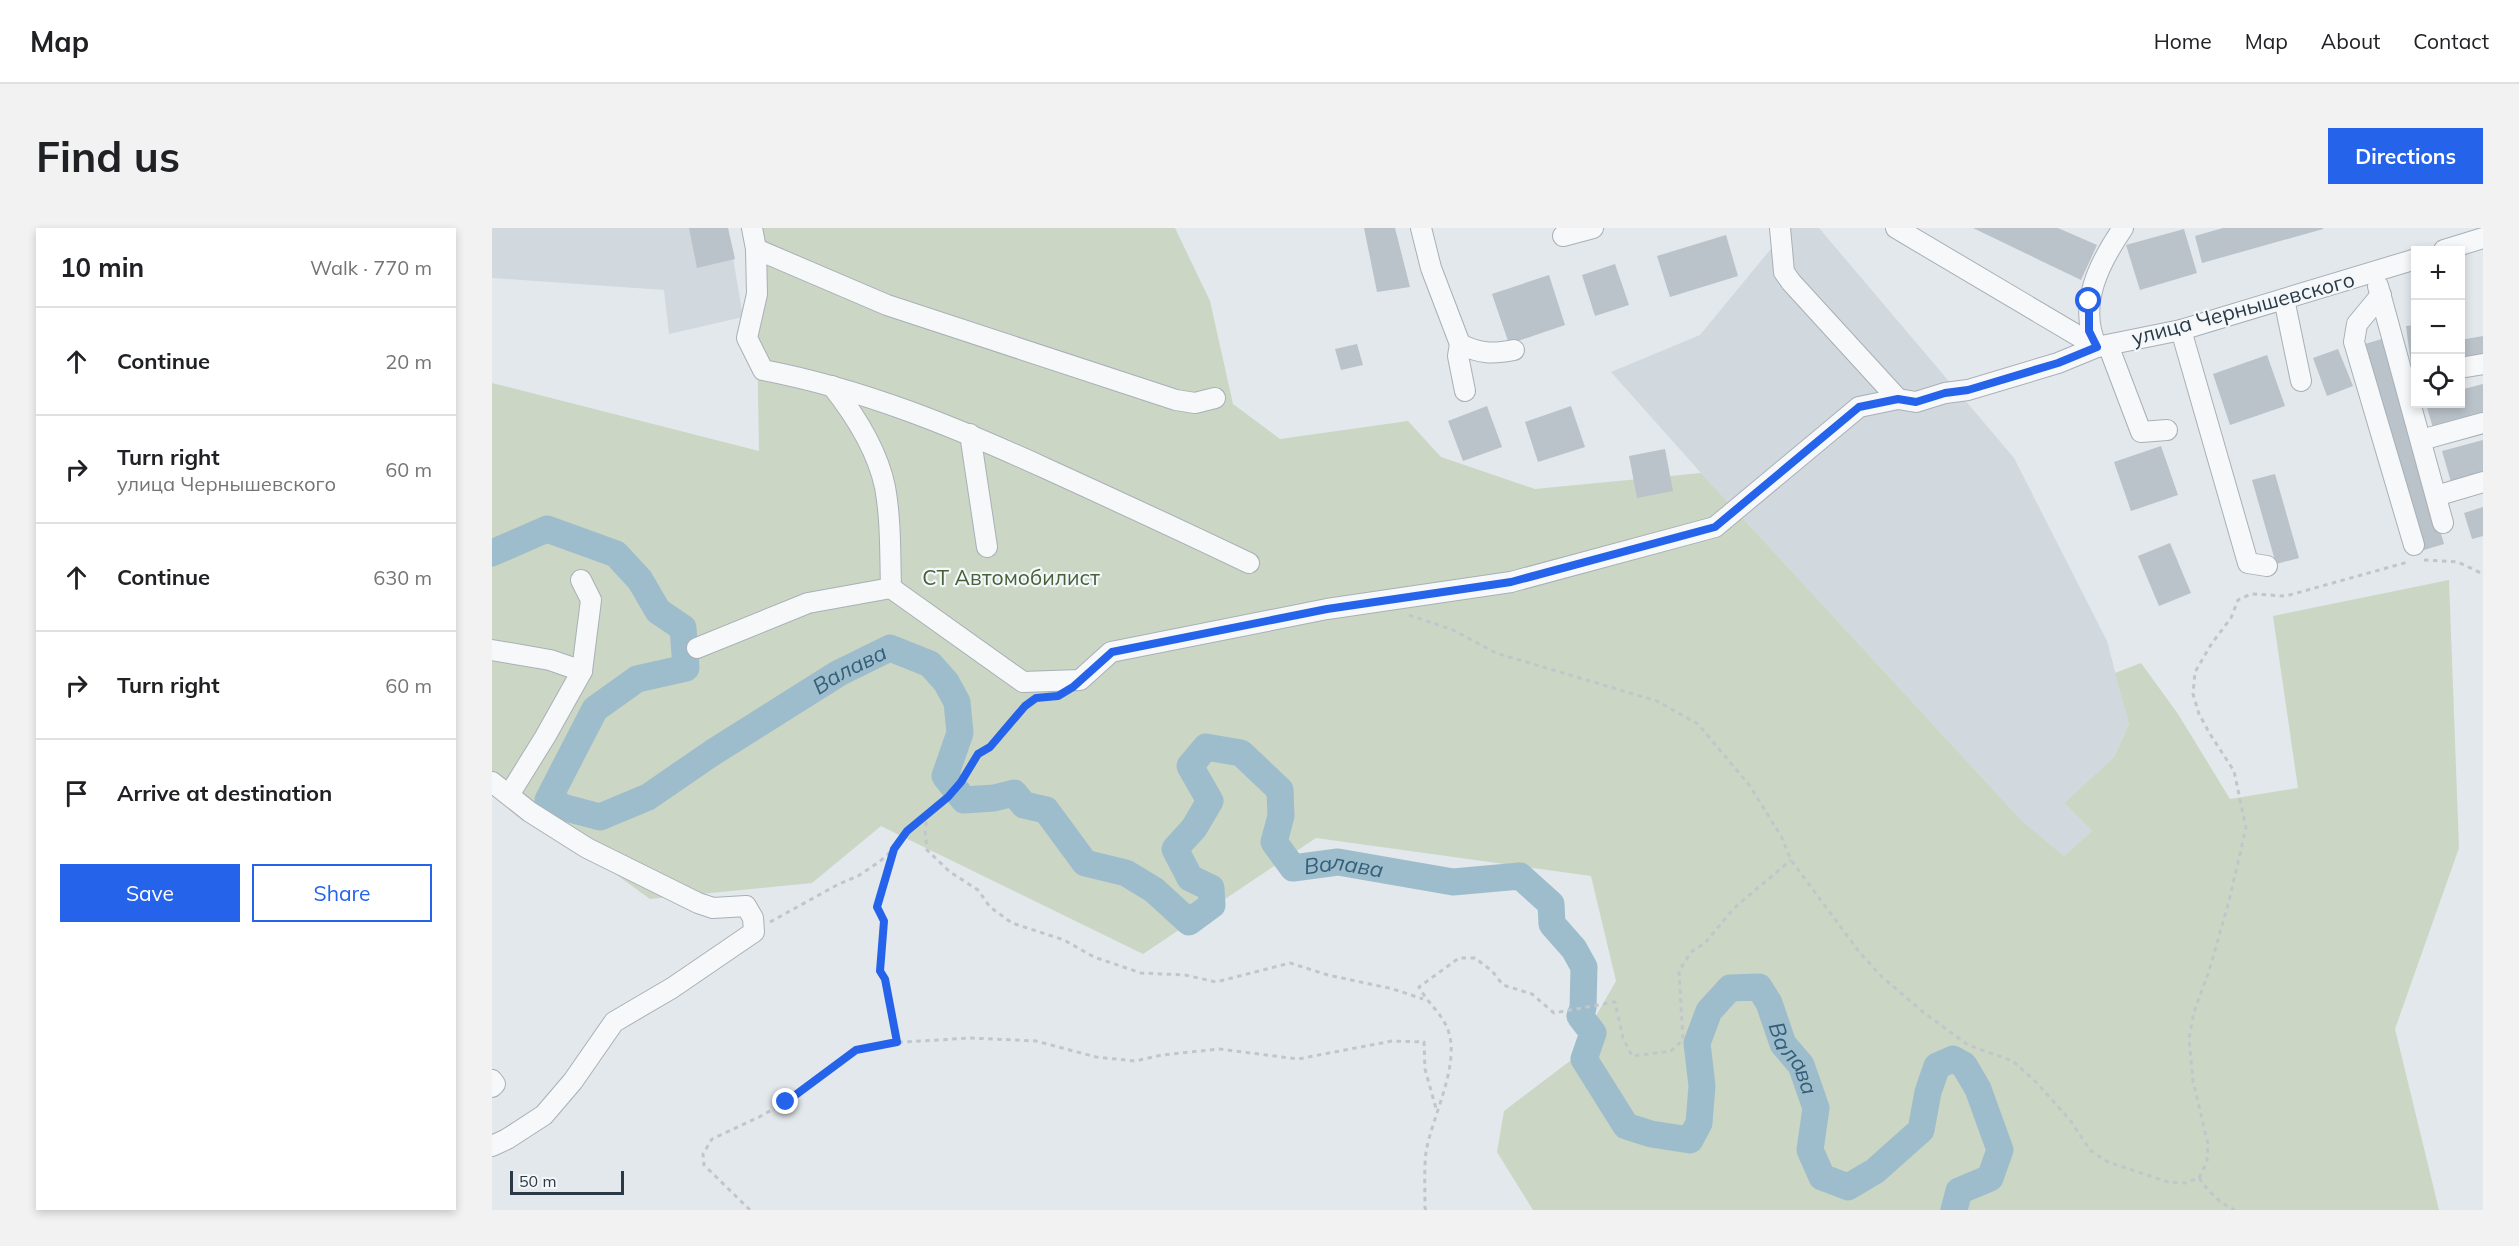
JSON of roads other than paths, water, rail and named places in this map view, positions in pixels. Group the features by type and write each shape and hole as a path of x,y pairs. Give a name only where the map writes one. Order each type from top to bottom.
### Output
{"street":[{"path":"752,228 756,249 757,294 747,338 764,370 832,386 888,403 970,434 1250,563"},
{"path":"1421,228 1431,268 1460,344 1458,356 1465,391"},
{"path":"1563,236 1593,228"},
{"path":"1780,228 1784,272 1898,399"},
{"path":"1896,228 2102,346"},
{"path":"2123,228 2110,247 2098,273 2089,301 2089,331 2102,346 2140,432 2168,430"},
{"path":"2457,246 2483,238"},
{"path":"756,249 887,305 1176,400 1195,403 1215,398"},
{"name":"улица Чернышевского","path":"891,588 1023,682 1080,680 1112,652 1327,609 1511,582 1715,527 1859,407 1898,399 1916,402 1945,393 1968,390 2058,363 2102,346 2181,330 2411,260"},
{"path":"2374,272 2409,375 2421,440 2443,524"},
{"path":"2381,295 2357,324 2354,342 2414,545"},
{"path":"2284,299 2301,381"},
{"path":"2181,330 2248,563 2267,566"},
{"path":"1460,344 1476,352 1493,354 1514,351"},
{"path":"2465,367 2483,364"},
{"path":"697,648 808,603 891,588 889,523 884,484 867,438 832,386"},
{"path":"2421,440 2483,423"},
{"path":"970,434 987,547"},
{"path":"2436,495 2483,482"},
{"path":"509,795 582,671 591,600 580,580"},
{"path":"492,650 550,660 582,671"},
{"path":"492,782 530,812 587,848 698,903 713,908 746,906 753,918 754,932 672,988 614,1023 573,1080 544,1114 507,1139 492,1146"},
{"path":"492,1080 495,1084 492,1086"}],"waterway":[{"name":"Валава","path":"492,553 547,529 616,554 640,580 658,611 683,628 686,668 637,679 595,709 548,800 566,808 600,817 648,797 712,753 839,673 890,648 930,664 946,682 957,702 960,733 945,776 964,800 994,798 1014,793 1024,805 1046,810 1085,863 1126,873 1154,890 1189,922 1212,905 1211,888 1190,878 1175,849 1194,828 1210,801 1190,766 1206,747 1241,753 1280,790 1281,816 1274,842 1293,868 1338,862 1453,882 1520,876 1551,904 1552,924 1574,949 1584,967 1583,1008 1580,1016 1593,1033 1584,1059 1626,1126 1651,1134 1690,1140 1699,1123 1702,1086 1697,1043 1709,1011 1730,988 1759,987 1769,1003 1783,1044 1801,1065 1816,1108 1810,1150 1822,1177 1848,1187 1875,1171 1921,1130 1928,1092 1937,1066 1953,1059 1964,1065 1978,1089 2000,1150 1990,1178 1959,1191 1954,1210"}],"park label":[{"name":"СТ Автомобилист","path":"1011,577"}]}
